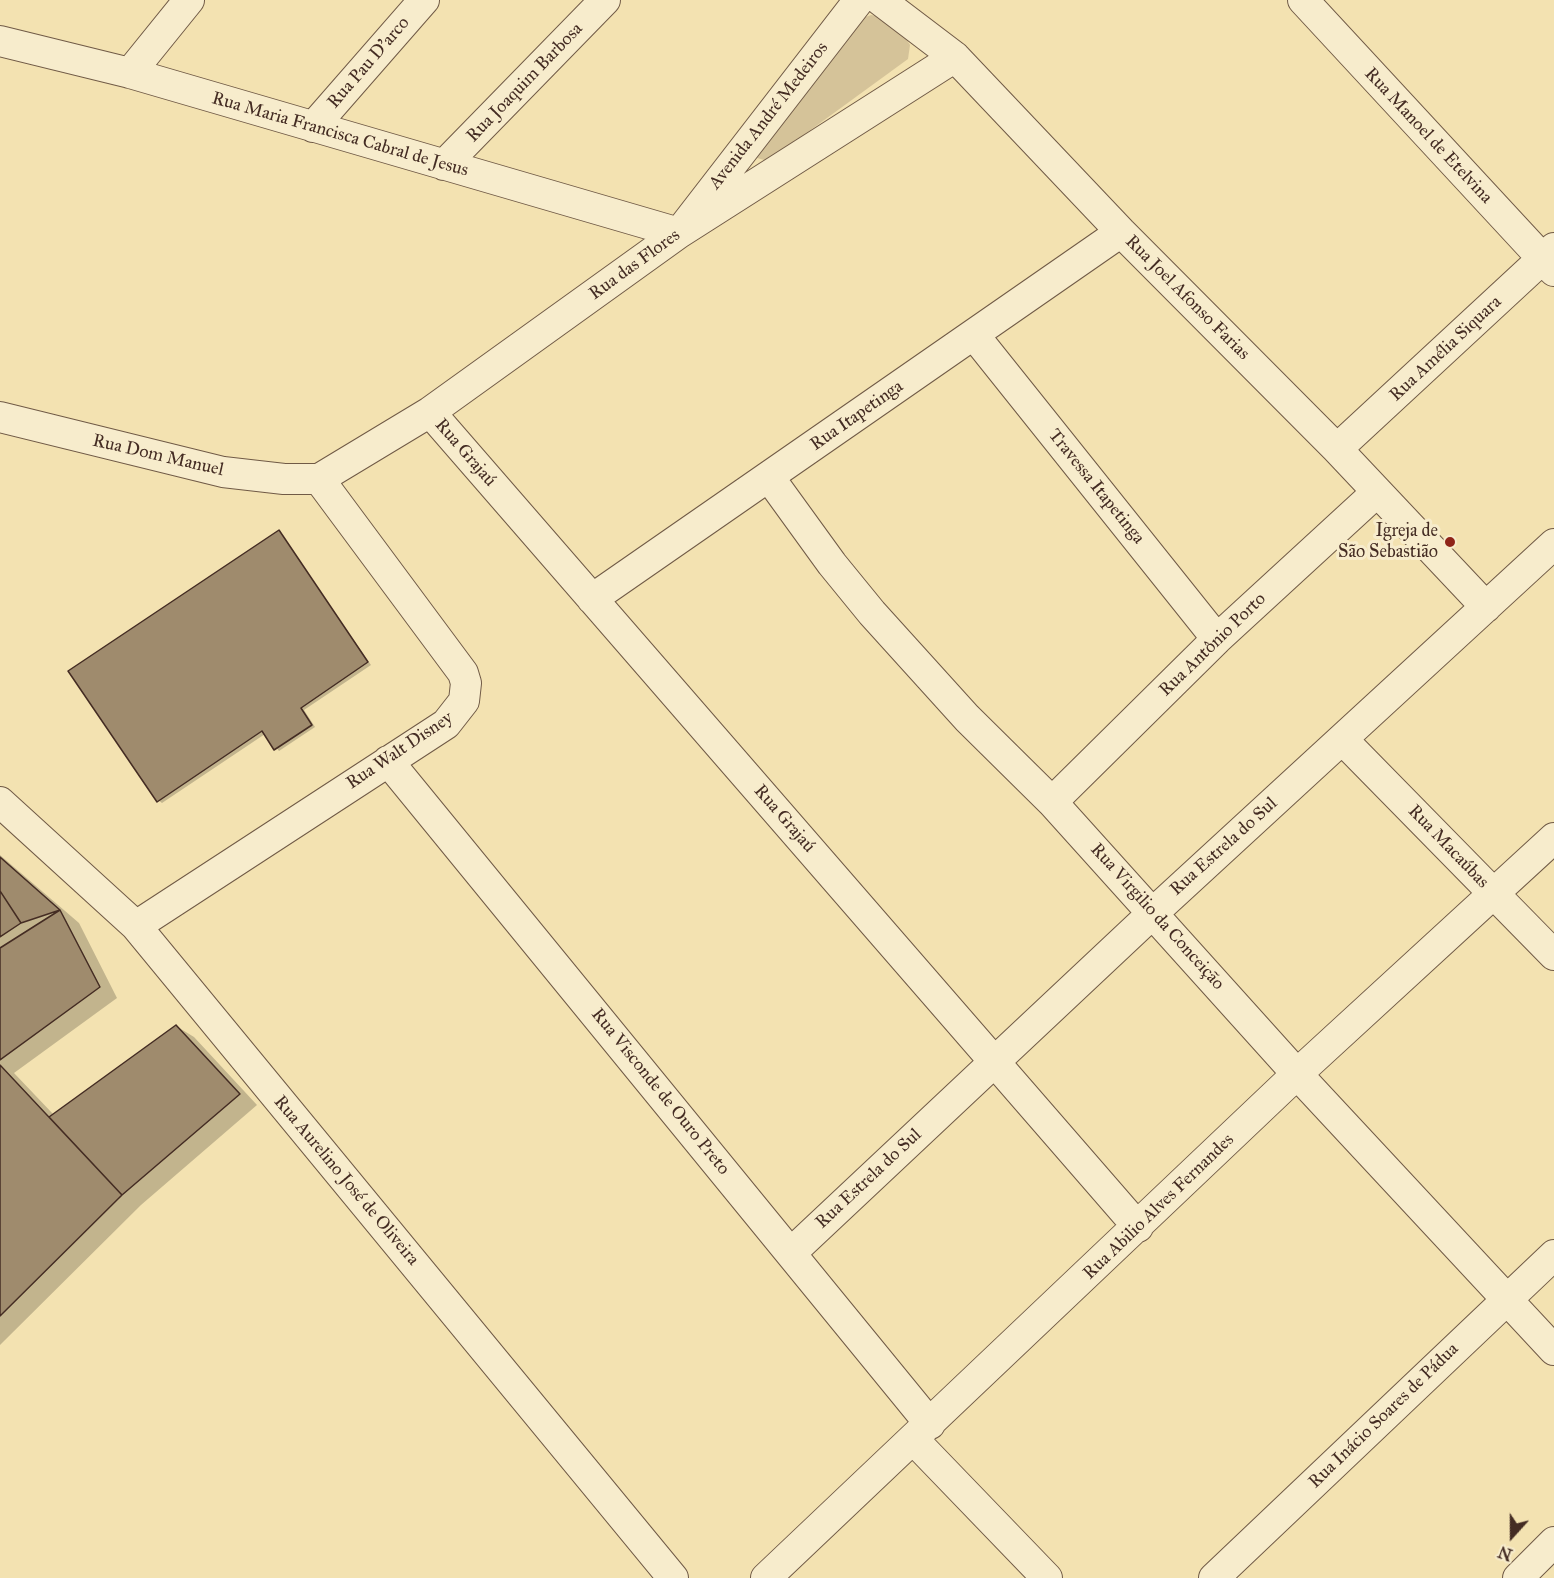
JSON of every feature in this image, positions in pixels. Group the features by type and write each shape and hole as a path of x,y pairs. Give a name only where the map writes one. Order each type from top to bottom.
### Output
{"street":[{"path":"130,73 189,0"},
{"name":"Rua Pau D'arco","path":"313,127 424,0"},
{"name":"Rua Joaquim Barbosa","path":"444,165 605,0"},
{"name":"Avenida André Medeiros","path":"679,233 859,0"},
{"name":"Rua Joel Afonso Farias","path":"880,0 955,57 1120,232 1337,449 1486,607"},
{"name":"Rua Manoel de Etelvina","path":"1303,0 1550,260"},
{"name":"Rua Maria Francisca Cabral de Jesus","path":"0,40 130,73 679,233"},
{"name":"Rua das Flores","path":"319,479 430,412 679,233 955,57"},
{"name":"Rua Itapetinga","path":"592,599 1120,232"},
{"name":"Rua Amélia Siquara","path":"1337,449 1550,260"},
{"name":"Travessa Itapetinga","path":"974,335 1217,639"},
{"name":"Rua Grajaú","path":"430,412 1138,1227"},
{"name":"Rua Dom Manuel","path":"0,417 223,472 284,479 319,479"},
{"name":"Rua Virgilio da Conceição","path":"770,477 832,564 872,613 967,718 1052,802 1154,912 1297,1074 1554,1350"},
{"name":"Rua Walt Disney","path":"136,926 446,724 465,701 466,682 463,673 319,479"},
{"name":"Rua Antônio Porto","path":"1052,802 1217,639 1377,492"},
{"name":"Rua Estrela do Sul","path":"792,1252 994,1060 1554,544"},
{"name":"Rua Macaúbas","path":"1342,739 1554,955"},
{"name":"Rua Visconde de Ouro Preto","path":"388,761 792,1252 922,1431 1047,1578"},
{"name":"Rua Aurelino José de Oliveira","path":"0,802 136,926 673,1578"},
{"name":"Rua Abilio Alves Fernandes","path":"766,1578 1297,1074 1554,838"},
{"name":"Rua Inácio Soares de Pádua","path":"1214,1578 1554,1255"},
{"path":"1518,1578 1554,1542"}],"shaded area":[{"path":"871,15 883,17 905,37 910,45 908,59 768,161 757,158 758,149 858,20"}],"building":[{"path":"279,530 368,662 301,708 312,725 274,750 262,731 157,802 68,671"},
{"path":"0,857 60,910 21,923 0,891"},
{"path":"0,891 21,923 0,937"},
{"path":"60,910 100,987 0,1060 0,948"},
{"path":"176,1025 240,1094 122,1195 49,1117"},
{"path":"0,1065 122,1195 0,1316"}],"place":[{"name":"Igreja de São Sebastião","path":"1450,542"}]}
